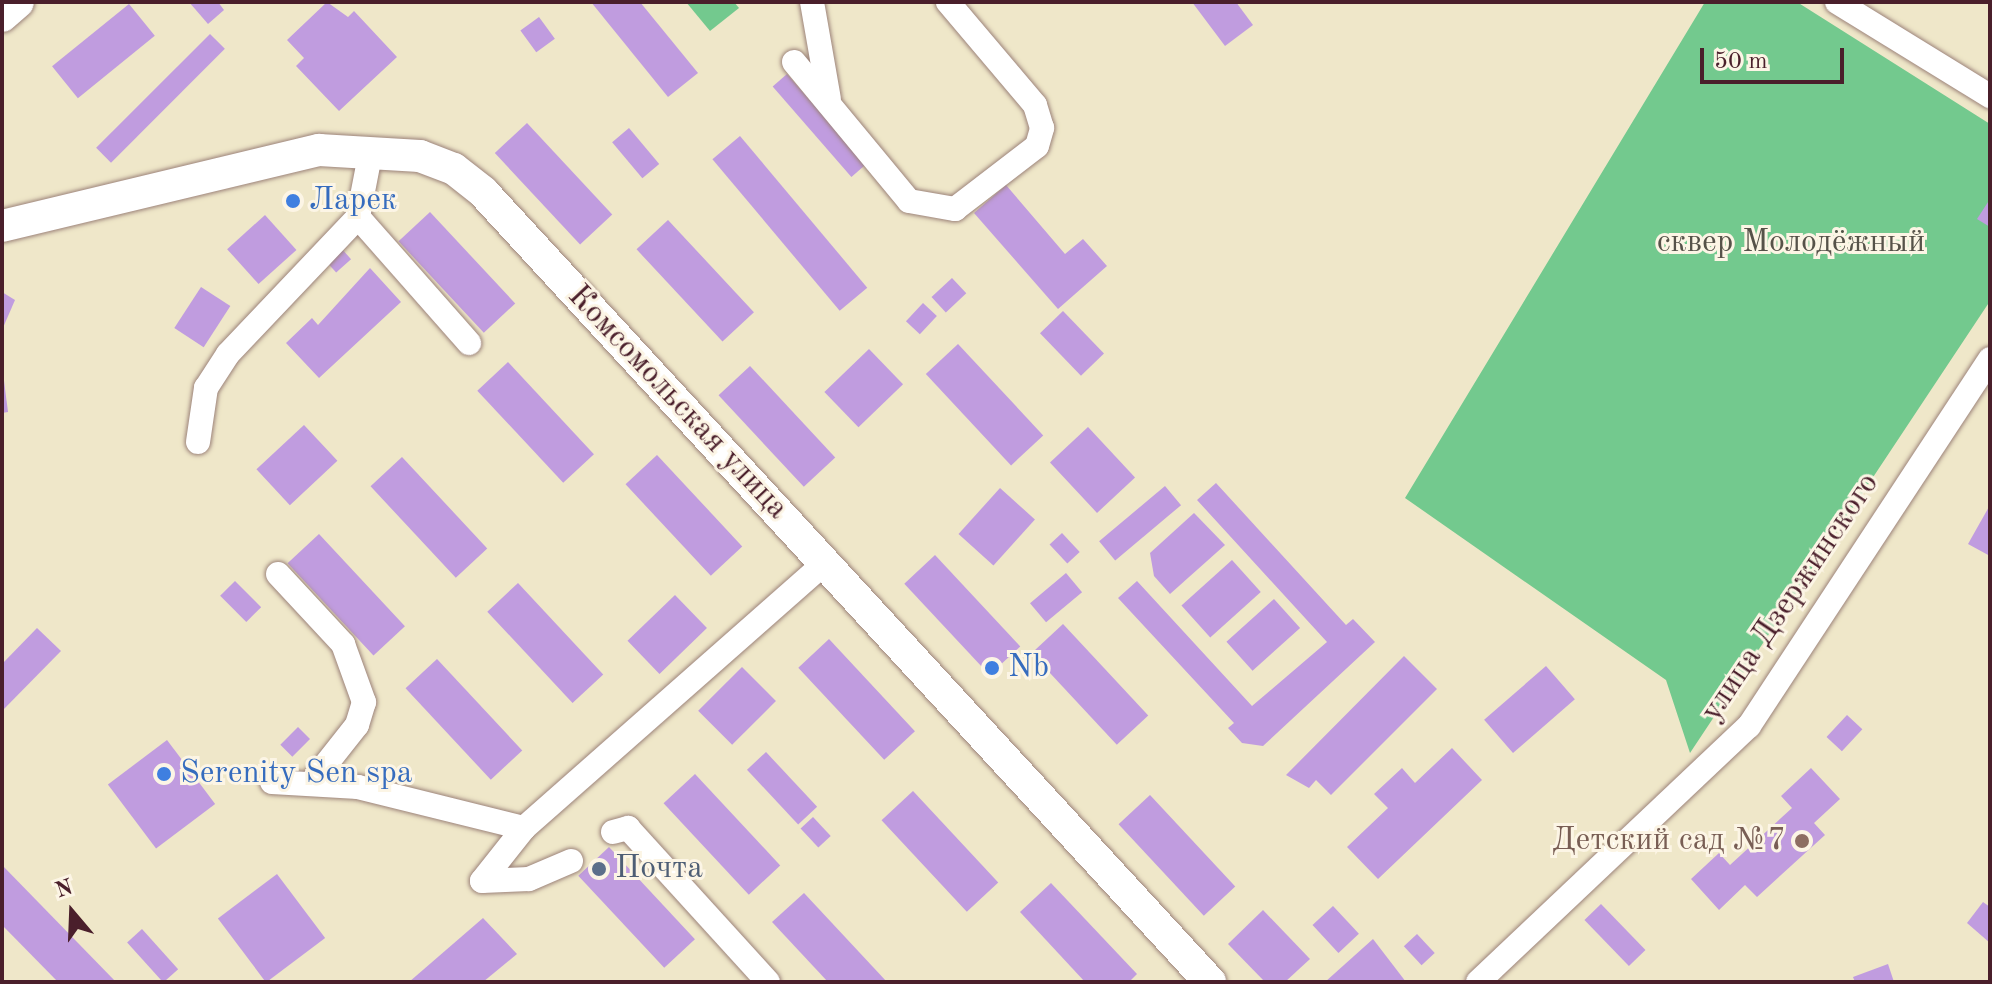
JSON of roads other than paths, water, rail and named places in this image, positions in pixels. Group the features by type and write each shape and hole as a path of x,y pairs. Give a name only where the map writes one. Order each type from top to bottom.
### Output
{"main road":[{"path":"2,16 18,2"},
{"name":"Комсомольская улица","path":"2,226 279,158 371,150 454,169 483,192 1210,982"}],"street":[{"path":"812,2 830,105"},
{"path":"794,62 909,201 955,209 1037,146 1042,128 1035,105 948,2"},
{"path":"1837,2 1990,96"},
{"path":"198,442 197,415 228,354 358,217 371,150"},
{"path":"358,217 469,343"},
{"name":"улица Дзержинского","path":"1478,982 1749,726 1990,359"},
{"path":"571,861 529,879 482,881 524,828 825,563"},
{"path":"278,574 343,644 364,702 357,725 312,782"},
{"path":"272,782 312,782 524,828"},
{"path":"613,832 628,828 768,982"}],"place":[{"name":"Ларек","path":"293,201"},
{"name":"Nb","path":"992,668"},
{"name":"Serenity Sen spa","path":"164,774"},
{"name":"Детский сад №7","path":"1802,841"},
{"name":"Почта","path":"599,869"}],"park label":[{"name":"сквер Молодёжный","path":"1791,243"}]}
